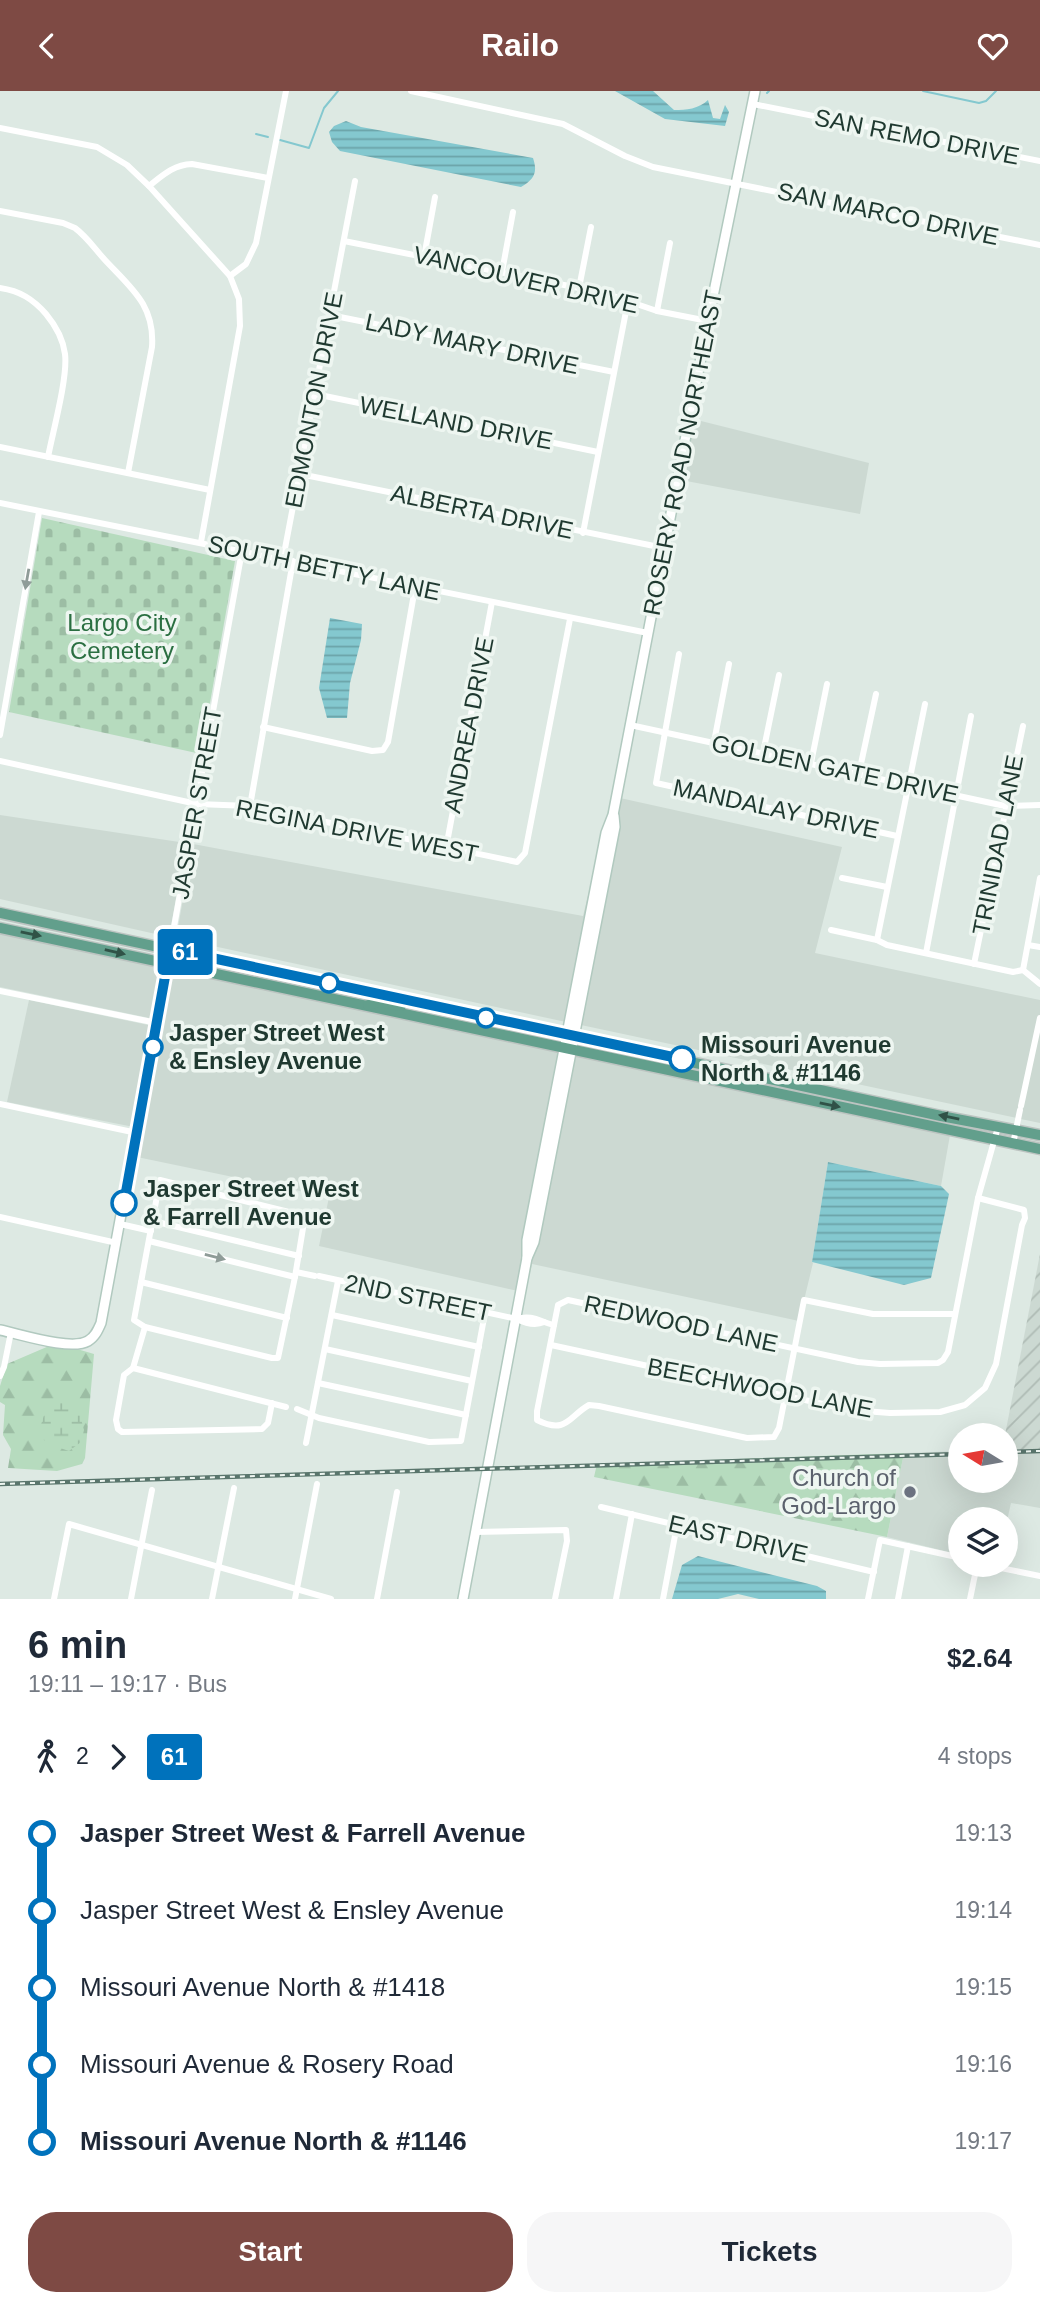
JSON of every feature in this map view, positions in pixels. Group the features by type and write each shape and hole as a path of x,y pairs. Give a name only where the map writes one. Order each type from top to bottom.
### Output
{"main road":[{"path":"0,913 1040,1135"},
{"path":"0,928 1040,1149"},
{"path":"301,992 328,991 362,998 377,994"},
{"path":"367,1006 380,1002 432,1011 450,1010"},
{"path":"706,1079 714,1074 775,1087 783,1081"},
{"path":"790,1097 807,1086"}],"street":[{"path":"230,277 246,264 252,255 286,91"},
{"name":"SAN MARCO DRIVE","path":"411,91 563,124 638,162 1040,245"},
{"name":"ROSERY ROAD NORTHEAST","path":"568,1049 606,833 613,815 755,91"},
{"name":"SAN REMO DRIVE","path":"753,103 1040,162"},
{"path":"0,128 97,147 121,161 149,186 230,277 239,299 240,326 201,543"},
{"path":"149,186 171,169 192,164 268,178"},
{"name":"EDMONTON DRIVE","path":"284,559 355,181"},
{"path":"424,257 435,197"},
{"path":"0,211 63,223 75,228 141,297 150,322 152,348 128,473"},
{"path":"502,272 513,212"},
{"path":"579,288 592,227"},
{"name":"VANCOUVER DRIVE","path":"344,241 579,288 628,300 657,311 708,321"},
{"path":"657,311 670,243"},
{"path":"0,288 20,293 34,301 60,333 65,354 64,373 48,457"},
{"path":"583,533 628,300"},
{"name":"LADY MARY DRIVE","path":"330,315 614,373"},
{"name":"WELLAND DRIVE","path":"315,394 598,452"},
{"path":"0,447 210,490"},
{"name":"ALBERTA DRIVE","path":"300,474 664,548"},
{"name":"SOUTH BETTY LANE","path":"0,503 648,633"},
{"path":"0,735 39,512"},
{"name":"JASPER STREET","path":"10,1332 79,1345 96,1335 103,1316 242,551"},
{"path":"250,806 293,561"},
{"path":"263,727 372,751 383,750 388,742 415,587"},
{"name":"ANDREA DRIVE","path":"446,848 492,602"},
{"name":"REGINA DRIVE WEST","path":"0,761 197,804 250,806 517,862 525,853 530,834 570,618"},
{"path":"665,732 679,654"},
{"path":"714,742 729,664"},
{"path":"763,753 779,675"},
{"path":"811,763 827,684"},
{"path":"859,773 876,694"},
{"path":"877,940 925,704"},
{"path":"926,953 971,716"},
{"name":"GOLDEN GATE DRIVE","path":"630,725 1005,806 1040,805"},
{"name":"TRINIDAD LANE","path":"974,964 1023,726"},
{"name":"MANDALAY DRIVE","path":"665,732 656,783 897,836"},
{"path":"842,878 887,887"},
{"path":"1023,970 1040,878"},
{"path":"831,930 974,964 1013,972 1023,970"},
{"path":"1028,945 1040,947"},
{"path":"1023,970 1040,984"},
{"path":"0,991 157,1023"},
{"path":"1013,1144 1040,1018"},
{"path":"463,1599 517,1319 527,1258 527,1240 568,1049"},
{"path":"527,1258 534,1242 568,1049"},
{"path":"0,1104 137,1133"},
{"name":"REDWOOD LANE","path":"554,1325 558,1305 568,1300 858,1362 938,1363 948,1352 984,1171 998,1127"},
{"path":"546,1177 544,1170 550,1142 548,1133"},
{"path":"160,1180 305,1216 296,1275 278,1358 145,1327 134,1320 153,1221 160,1180"},
{"name":"BEECHWOOD LANE","path":"551,1345 861,1411 940,1412 965,1405 985,1388 996,1364 1022,1225 1026,1218 1024,1210 1017,1207 978,1198"},
{"path":"0,1217 117,1243"},
{"path":"153,1221 299,1255"},
{"path":"120,1224 151,1231"},
{"name":"2ND STREET","path":"149,1241 296,1275 338,1280 517,1319 523,1316 540,1319 554,1325"},
{"path":"306,1443 338,1280"},
{"path":"141,1282 287,1318"},
{"path":"554,1325 537,1420 555,1426 568,1422 589,1405 747,1438 774,1437 779,1428 804,1300 873,1314 955,1314"},
{"path":"297,1409 312,1415 429,1442 461,1441 485,1313"},
{"path":"332,1315 479,1347"},
{"path":"145,1327 133,1368 124,1375 116,1420 118,1429 122,1432 262,1429 268,1423 272,1403"},
{"path":"0,1330 10,1332 5,1367 0,1376"},
{"path":"325,1349 472,1381"},
{"path":"133,1368 286,1407"},
{"path":"318,1383 466,1415"},
{"path":"295,1599 317,1484"},
{"path":"212,1599 234,1488"},
{"path":"131,1599 152,1490"},
{"path":"377,1599 397,1492"},
{"name":"EAST DRIVE","path":"601,1507 874,1571"},
{"path":"616,1599 632,1514"},
{"path":"54,1599 69,1524 331,1599"},
{"path":"663,1599 677,1525"},
{"path":"475,1532 566,1530 567,1541 555,1599"},
{"path":"868,1599 880,1541 948,1555"},
{"path":"898,1599 908,1546"},
{"path":"1018,1572 1040,1576"},
{"path":"971,1599 975,1577"}],"shaded area":[{"path":"693,419 869,463 860,514 681,480"},
{"path":"620,798 842,847 815,953 1040,1000 1040,1123 581,1025 619,828 617,815"},
{"path":"0,815 186,843 169,937 0,899"},
{"path":"193,844 583,916 597,859 566,1022 176,938"},
{"path":"0,931 163,966 154,1019 0,987"},
{"path":"170,967 560,1051 534,1176 518,1291 319,1246 329,1197 137,1157"},
{"path":"29,1000 153,1026 134,1127 7,1102"},
{"path":"574,1054 950,1135 941,1186 828,1162 813,1263 799,1321 532,1264 525,1293 531,1259 542,1226"},
{"path":"1040,1254 1040,1451 1018,1452 1018,1423 1007,1423"},
{"path":"948,1451 948,1493 1018,1493 1018,1452 1040,1451 1040,1508 1011,1503 1010,1507 948,1507 948,1552 887,1537 904,1453"}],"green space":[{"name":"Largo City Cemetery","path":"42,518 235,561 201,754 9,712"},
{"path":"49,1346 94,1354 85,1458 82,1464 57,1471 8,1468 11,1449 3,1435 5,1405 0,1402 0,1386 7,1364"},
{"path":"76,1400 84,1430 81,1442 69,1451 48,1444 38,1434 47,1406 59,1401"},
{"path":"904,1453 887,1537 594,1477 597,1464"}],"water":[{"path":"615,91 653,91 674,110 696,107 708,100 713,118 720,119 725,105 729,112 725,126 665,119"},
{"path":"346,121 361,127 533,158 535,172 521,187 340,151 332,142 329,132 334,126"},
{"path":"330,618 362,624 361,640 350,683 347,718 327,718 319,688"},
{"path":"828,1162 941,1186 949,1194 931,1278 904,1285 812,1262"},
{"path":"698,1556 817,1586 826,1591 826,1599 759,1599 738,1594 718,1599 672,1599 682,1565"}],"waterway":[{"path":"280,140 309,148 324,108 338,91"},
{"path":"923,91 979,103 986,101 996,91"},
{"path":"256,134 268,137"}],"railway":[{"path":"1018,1452 1040,1451"},
{"path":"0,1484 948,1454"}],"bus line":[{"name":"61","path":"124,1203 170,949 682,1059"}],"place":[{"name":"Jasper Street West & Ensley Avenue","path":"153,1047"},
{"name":"Missouri Avenue North & #1146","path":"682,1059"},
{"name":"Jasper Street West & Farrell Avenue","path":"124,1203"},
{"name":"Church of God-Largo","path":"910,1492"}]}
